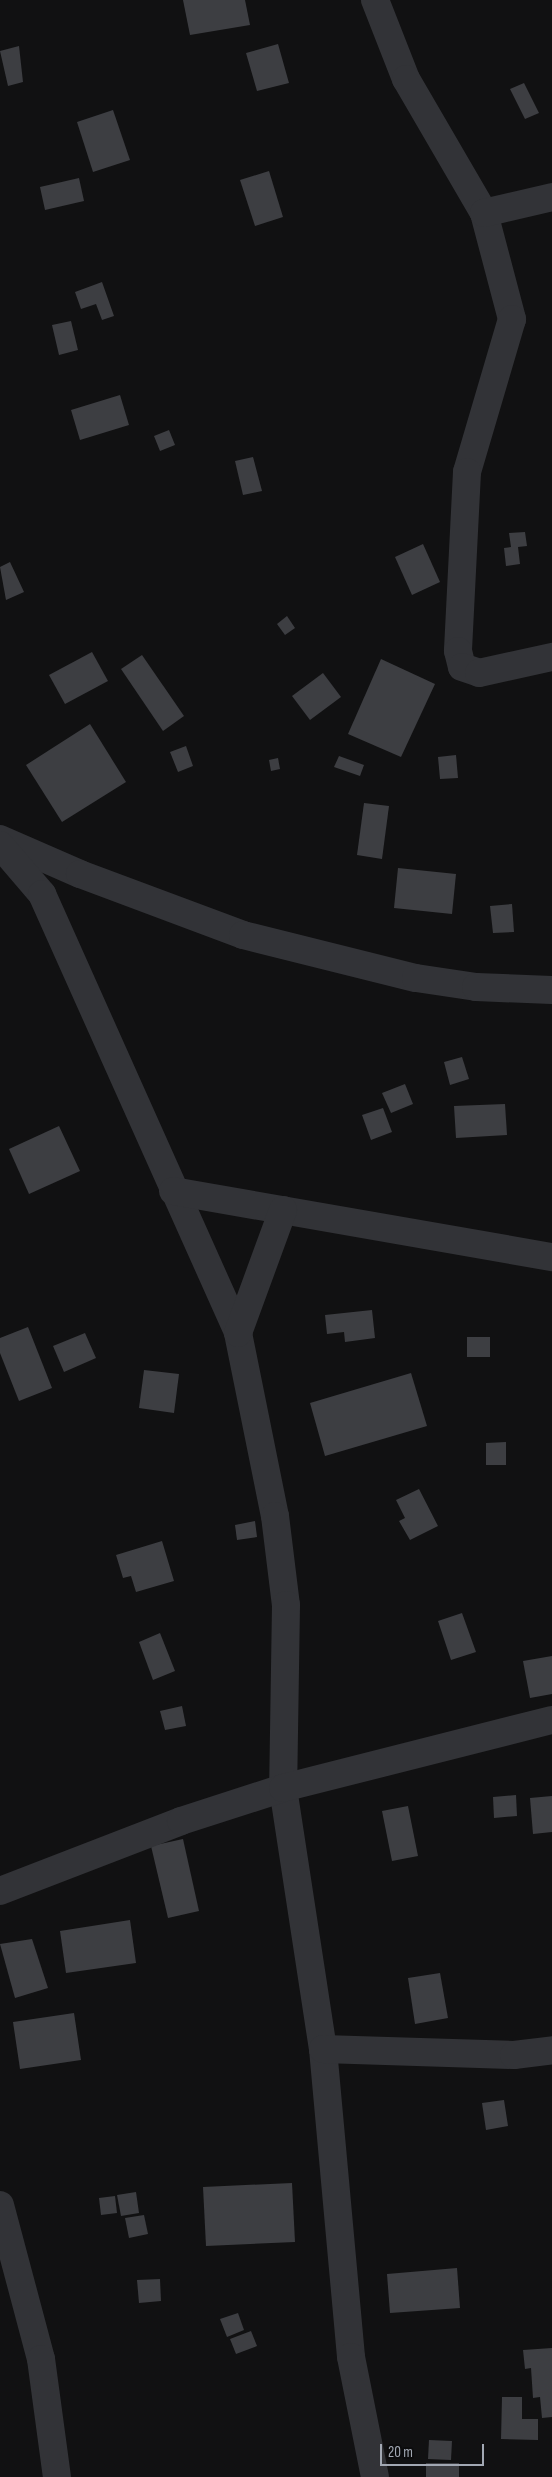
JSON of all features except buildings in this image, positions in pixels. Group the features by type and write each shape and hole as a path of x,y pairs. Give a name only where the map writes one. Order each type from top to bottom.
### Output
{"street":[{"path":"375,0 406,79 484,213 512,319 467,472 458,651 462,667 479,673 552,657"},
{"path":"484,213 552,197"},
{"path":"0,839 80,874 243,935 416,978 476,987 552,990"},
{"path":"0,845 42,894 238,1333 275,1516 286,1605 283,1788 323,2049 351,2357 376,2477"},
{"path":"42,894 80,874"},
{"path":"173,1191 552,1257"},
{"path":"238,1333 283,1210"},
{"path":"0,1891 181,1821 283,1788 552,1720"},
{"path":"323,2049 514,2055 552,2050"},
{"path":"0,2205 41,2359 57,2477"}]}
